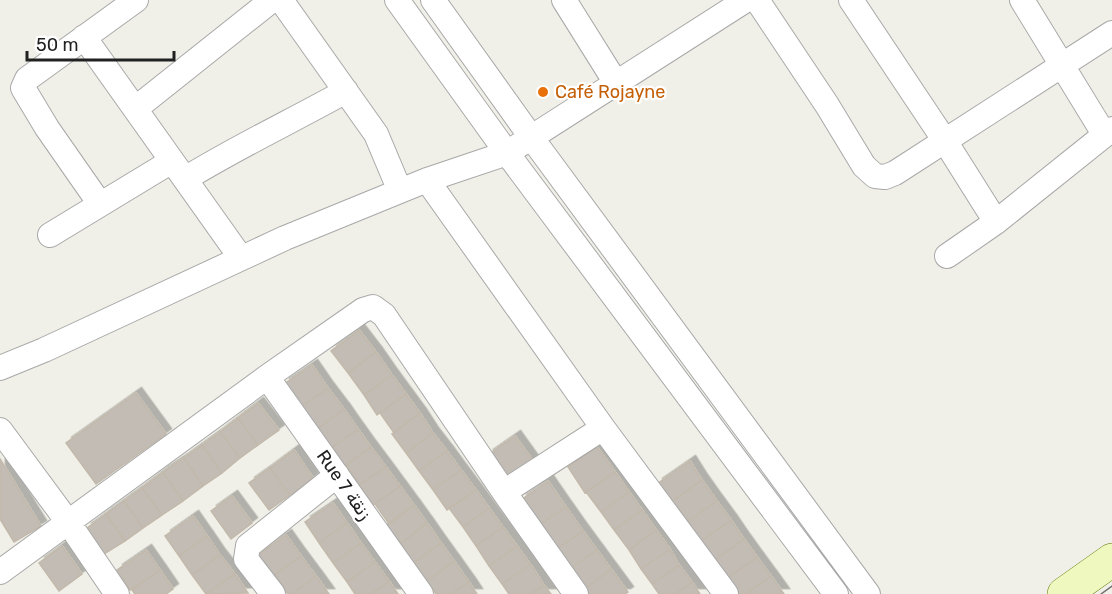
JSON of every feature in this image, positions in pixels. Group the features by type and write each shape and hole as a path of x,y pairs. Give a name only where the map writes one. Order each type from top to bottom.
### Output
{"main road":[{"path":"1064,594 1112,560"}],"street":[{"path":"100,204 47,128 23,88 27,79 136,0"},
{"path":"135,110 272,0"},
{"path":"281,0 376,134 400,191"},
{"path":"397,0 507,153 836,594"},
{"path":"433,0 531,137 868,594"},
{"path":"564,0 616,83"},
{"path":"0,368 44,350 241,258 427,180 507,153 746,0"},
{"path":"757,0 827,105 864,166 875,176 885,177 895,173 1112,33"},
{"path":"851,0 996,222"},
{"path":"947,256 996,222 1108,132 1062,65 1022,0"},
{"path":"84,37 241,258"},
{"path":"50,235 100,204 236,148 277,129 346,91"},
{"path":"427,180 603,428 726,594"},
{"path":"0,572 267,377 363,310 374,308 384,315 576,594"},
{"name":"Rue 7 زنقة","path":"267,377 421,594"},
{"path":"504,492 603,428"},
{"path":"0,430 68,522 117,594"},
{"path":"273,594 246,559 248,546 337,475"}],"building":[{"path":"359,330 376,352 348,373 331,351"},
{"path":"376,352 392,375 364,395 348,373"},
{"path":"312,365 328,388 300,408 284,384"},
{"path":"392,375 406,394 377,415 364,395"},
{"path":"328,388 344,409 316,430 300,408"},
{"path":"136,393 166,434 96,484 66,443"},
{"path":"406,394 420,413 394,433 380,413"},
{"path":"258,403 279,430 258,445 238,418"},
{"path":"344,409 358,429 330,449 316,430"},
{"path":"420,413 433,433 406,453 392,434"},
{"path":"238,418 258,445 240,458 220,432"},
{"path":"358,429 371,447 344,467 330,449"},
{"path":"220,432 240,458 222,473 202,445"},
{"path":"433,433 447,451 419,471 406,453"},
{"path":"515,436 533,461 506,481 488,455"},
{"path":"202,445 222,473 203,486 184,458"},
{"path":"371,447 386,467 359,485 346,465"},
{"path":"597,447 615,472 585,493 568,467"},
{"path":"294,450 313,478 290,495 270,468"},
{"path":"447,451 461,470 433,490 419,471"},
{"path":"184,458 203,486 183,501 163,472"},
{"path":"0,459 41,526 14,542 0,519"},
{"path":"690,461 702,480 670,503 657,484"},
{"path":"386,467 400,486 373,505 359,485"},
{"path":"270,468 290,495 269,510 249,483"},
{"path":"461,470 476,490 447,510 433,490"},
{"path":"163,472 183,501 162,515 142,488"},
{"path":"615,472 629,492 601,512 586,492"},
{"path":"702,480 717,501 685,523 670,503"},
{"path":"548,481 566,507 538,526 521,500"},
{"path":"400,486 414,505 389,524 375,504"},
{"path":"142,488 162,515 143,528 124,501"},
{"path":"476,490 489,508 463,527 449,508"},
{"path":"629,492 642,510 614,530 601,512"},
{"path":"232,496 252,523 231,539 211,511"},
{"path":"124,501 143,528 125,541 106,514"},
{"path":"717,501 731,520 698,543 685,523"},
{"path":"333,503 347,523 319,543 305,522"},
{"path":"414,505 427,523 400,544 386,525"},
{"path":"566,507 583,531 555,550 538,526"},
{"path":"489,508 503,527 476,546 463,527"},
{"path":"642,510 656,530 629,550 614,530"},
{"path":"106,514 125,541 104,554 86,529"},
{"path":"193,516 207,536 179,556 165,536"},
{"path":"731,520 744,539 712,562 698,543"},
{"path":"347,523 361,543 333,563 319,543"},
{"path":"427,523 441,543 413,563 400,544"},
{"path":"503,527 517,546 489,566 476,546"},
{"path":"656,530 670,549 641,569 629,550"},
{"path":"583,531 597,550 570,569 555,550"},
{"path":"286,535 301,556 272,577 257,556"},
{"path":"207,536 220,555 192,575 179,556"},
{"path":"744,539 757,557 725,580 712,562"},
{"path":"361,543 375,562 347,582 333,563"},
{"path":"441,543 454,561 427,581 413,563"},
{"path":"62,546 82,574 59,591 39,563"},
{"path":"517,546 530,564 502,584 489,566"},
{"path":"670,549 679,565 652,584 641,569"},
{"path":"146,550 160,570 130,590 117,570"},
{"path":"597,550 611,569 585,589 570,569"},
{"path":"220,555 235,574 206,594 192,575"},
{"path":"301,556 316,576 292,594 288,594 274,575"},
{"path":"757,557 771,576 746,594 735,594 725,580"},
{"path":"454,561 469,582 451,594 436,594 427,581"},
{"path":"375,562 389,581 371,594 355,594 347,582"},
{"path":"530,564 544,585 531,594 509,594 502,584"},
{"path":"679,565 692,582 675,594 659,594 652,584"},
{"path":"611,569 628,592 625,594 588,594 585,589"},
{"path":"160,570 173,589 166,594 135,594 132,590"},
{"path":"235,574 248,593 206,594"},
{"path":"316,576 329,594 292,594"},
{"path":"771,576 784,594 746,594"},
{"path":"389,581 398,594 371,594"},
{"path":"469,582 477,594 451,594"},
{"path":"692,582 700,594 675,594"},
{"path":"544,585 551,594 531,594"}],"tram line":[{"path":"1101,594 1112,586"}],"place":[{"name":"Café Rojayne","path":"543,92"}]}
